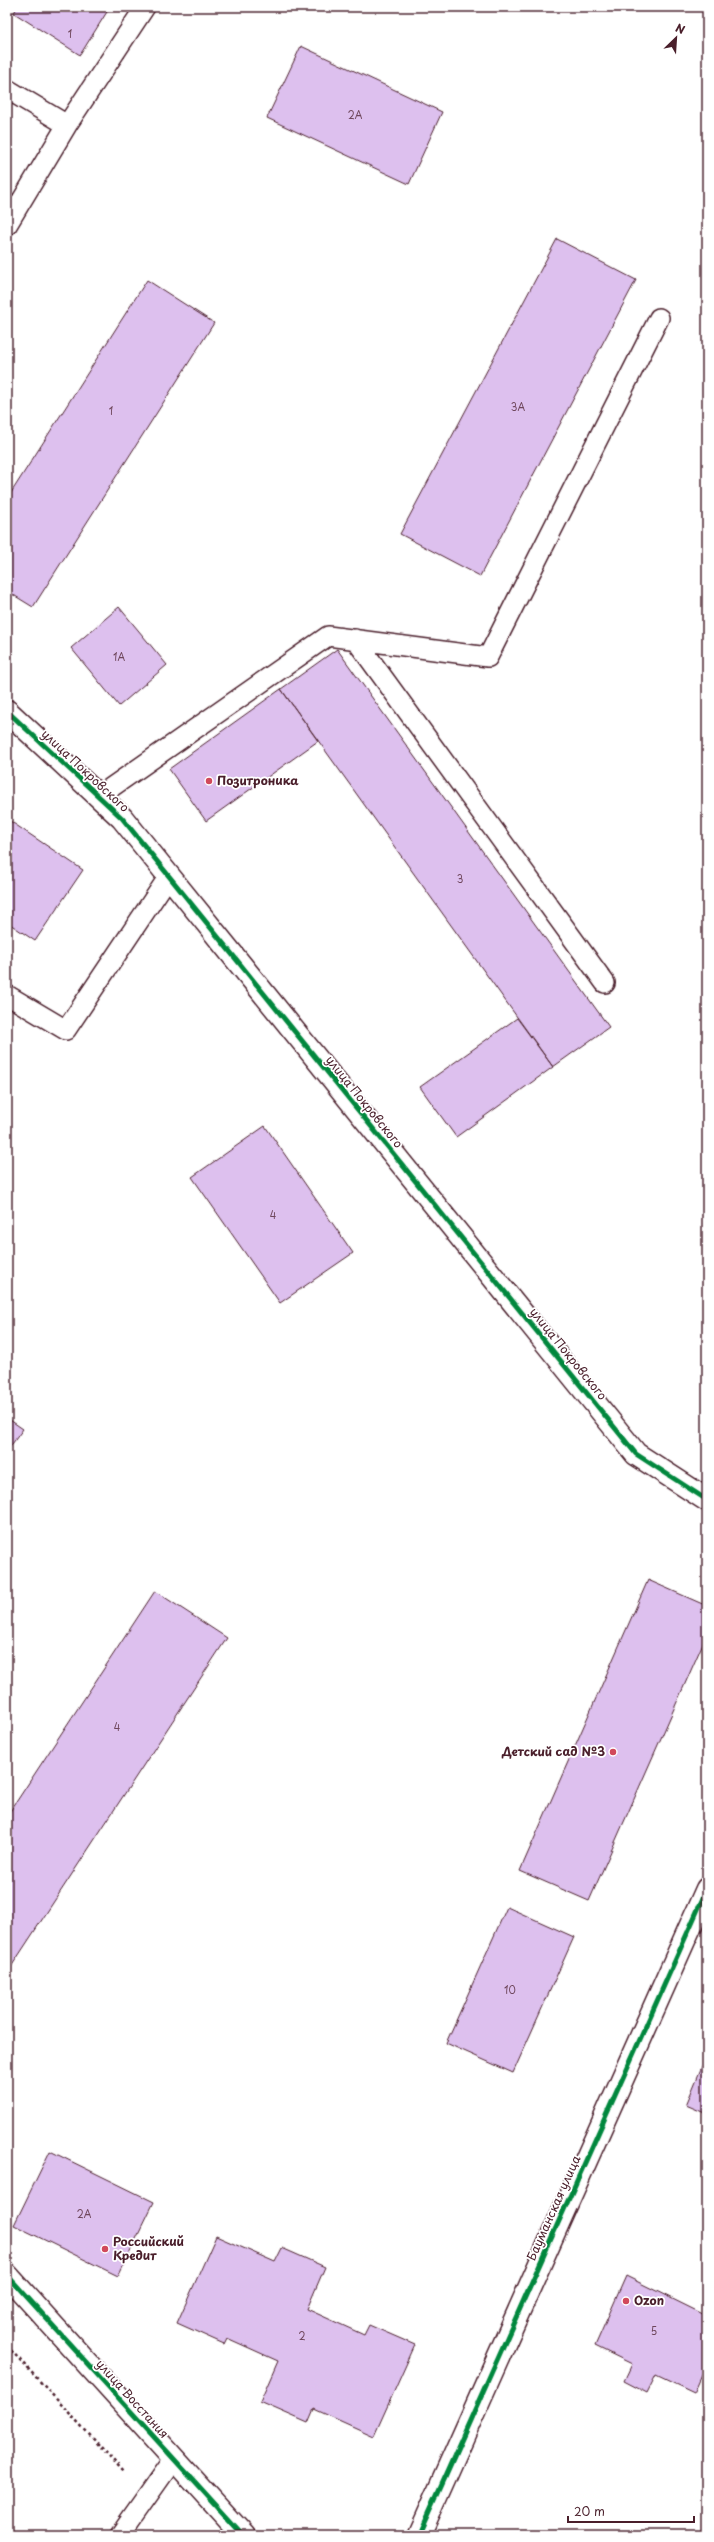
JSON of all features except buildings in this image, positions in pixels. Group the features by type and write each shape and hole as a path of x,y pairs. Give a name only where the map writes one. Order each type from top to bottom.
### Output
{"street":[{"name":"улица Покровского","path":"7,711 122,818 636,1454 707,1500"},
{"name":"Бауманская улица","path":"419,2535 707,1889"},
{"name":"улица Восстания","path":"7,2275 173,2460 244,2535"}],"lane":[{"path":"7,225 67,125 145,7"},
{"path":"7,89 67,125"},
{"path":"99,796 328,636 488,657 659,318"},
{"path":"355,639 605,983"},
{"path":"7,995 66,1030 169,876"},
{"path":"120,2535 173,2460"}],"path":[{"path":"7,2346 125,2472 132,2519"}],"cycle path":[{"path":"7,711 122,818 636,1454 707,1500"},
{"path":"419,2535 707,1889"},
{"path":"7,2275 243,2535"}],"place":[{"name":"Позитроника","path":"209,781"},
{"name":"Детский сад №3","path":"613,1752"},
{"name":"Российский Кредит","path":"105,2249"},
{"name":"Ozon","path":"626,2301"}]}
